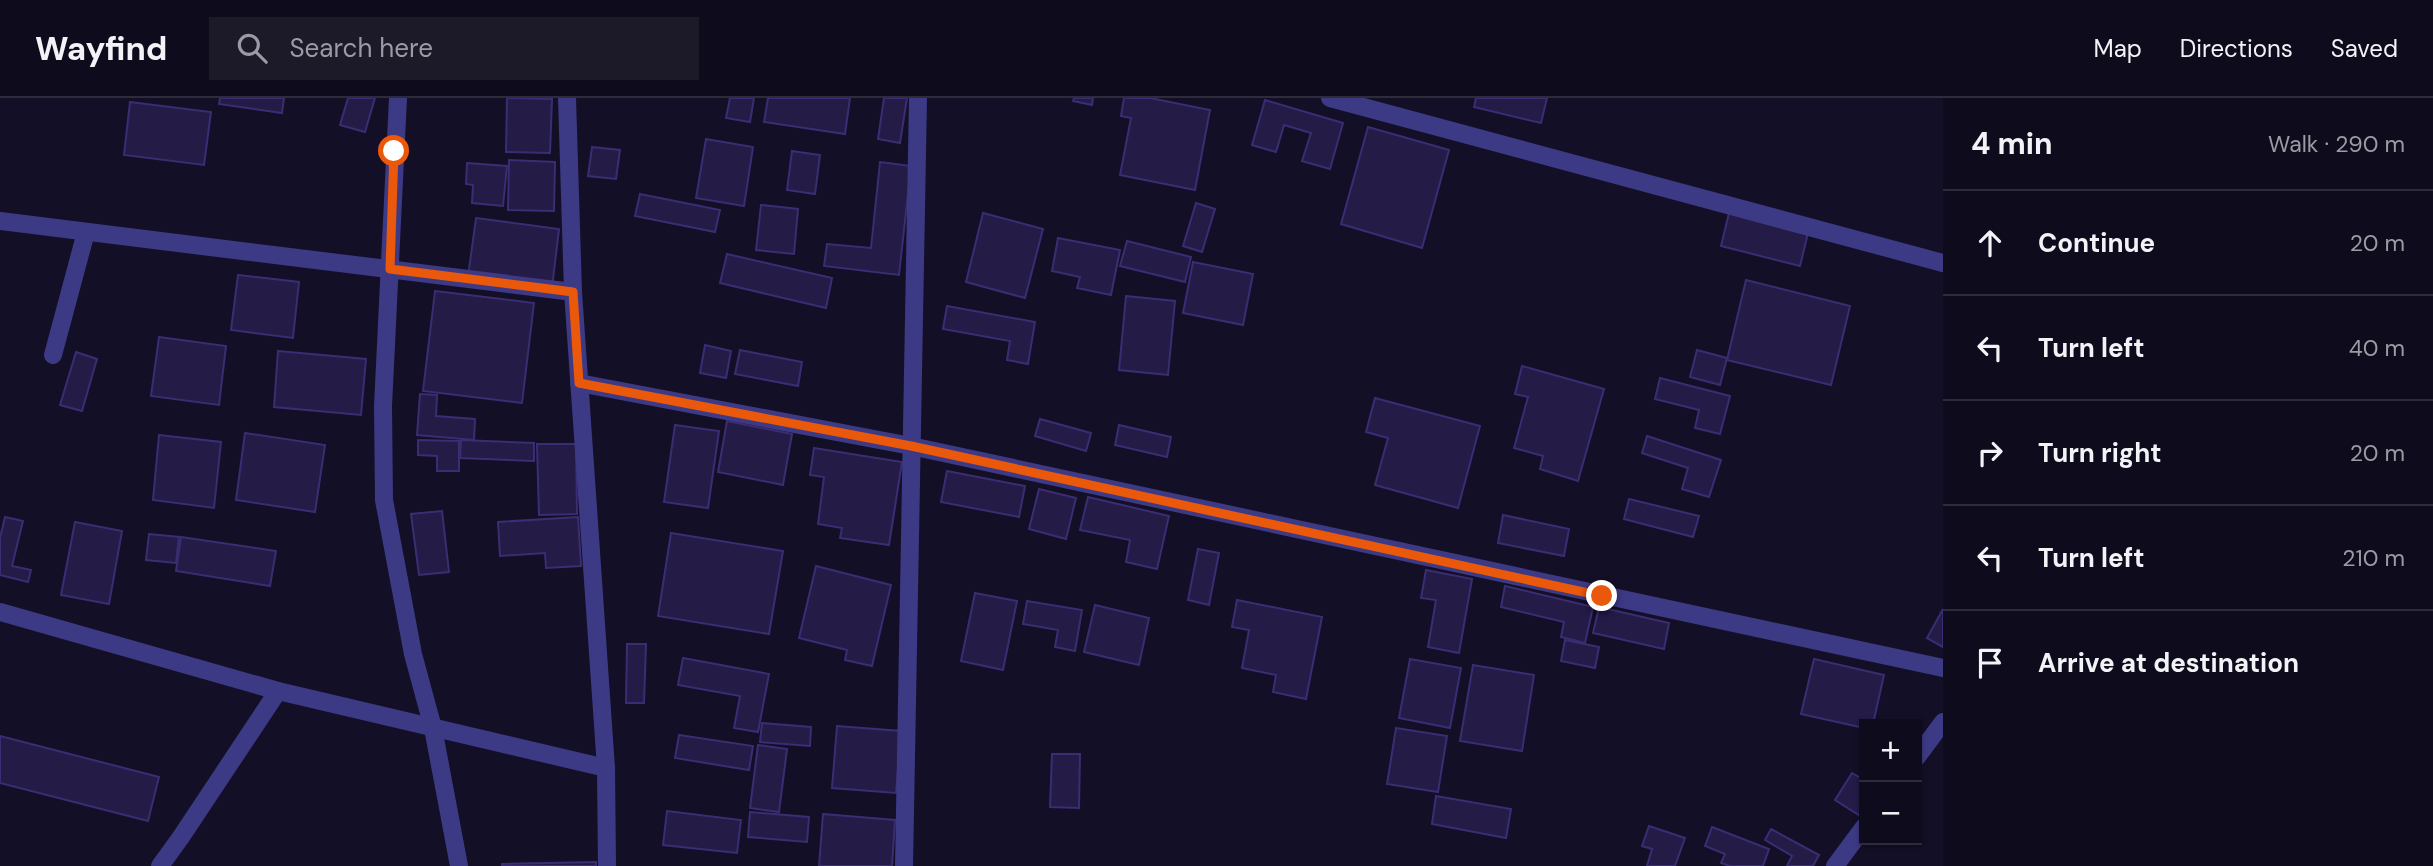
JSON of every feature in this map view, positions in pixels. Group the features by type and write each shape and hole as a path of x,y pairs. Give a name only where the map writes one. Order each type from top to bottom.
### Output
{"street":[{"path":"398,98 383,406 384,500 413,654 433,728 459,866"},
{"path":"567,98 573,292 606,768 607,866"},
{"path":"904,866 918,98"},
{"path":"1330,98 1943,263"},
{"path":"0,221 573,292"},
{"path":"53,355 86,232"},
{"path":"579,383 911,446 1943,668"},
{"path":"0,612 278,691 606,768"},
{"path":"160,866 278,691"},
{"path":"1922,750 1943,722"},
{"path":"1835,866 1859,834"}],"building":[{"path":"220,98 284,98 282,113 219,104"},
{"path":"348,98 375,98 365,132 340,125"},
{"path":"507,98 552,99 550,153 506,152"},
{"path":"730,98 754,98 750,122 726,118"},
{"path":"768,98 850,98 845,134 764,122"},
{"path":"884,98 907,98 900,143 878,139"},
{"path":"1074,98 1093,98 1092,105 1073,101"},
{"path":"1124,98 1150,98 1210,110 1195,190 1120,175 1131,118 1121,116"},
{"path":"1476,98 1547,98 1541,123 1474,107"},
{"path":"1265,100 1343,123 1330,169 1302,161 1311,133 1284,125 1276,152 1252,145"},
{"path":"130,102 211,112 204,165 124,155"},
{"path":"1368,127 1449,150 1422,248 1341,224"},
{"path":"706,139 753,147 744,206 696,198"},
{"path":"592,147 620,150 616,179 588,176"},
{"path":"792,151 820,155 815,194 787,190"},
{"path":"509,160 555,162 554,211 508,210"},
{"path":"880,162 911,166 899,275 824,266 827,244 871,248"},
{"path":"467,163 507,166 503,206 472,203 473,185 466,184"},
{"path":"640,194 720,210 715,232 635,216"},
{"path":"1196,203 1215,209 1202,252 1183,246"},
{"path":"761,205 798,209 794,254 756,250"},
{"path":"983,213 1043,229 1025,298 966,282"},
{"path":"1729,213 1808,233 1800,266 1721,246"},
{"path":"476,218 559,229 552,288 468,277"},
{"path":"1058,238 1120,250 1111,295 1077,288 1080,277 1052,271"},
{"path":"1127,241 1191,257 1185,282 1120,266"},
{"path":"727,254 832,278 826,308 720,283"},
{"path":"1193,262 1253,274 1243,325 1183,313"},
{"path":"238,275 299,282 293,338 231,330"},
{"path":"1746,280 1850,306 1831,385 1727,360"},
{"path":"435,291 534,303 522,403 423,391"},
{"path":"1126,296 1175,301 1168,375 1119,370"},
{"path":"947,306 1035,322 1028,364 1007,360 1010,341 943,329"},
{"path":"159,337 226,346 219,405 151,396"},
{"path":"705,345 731,351 726,378 700,373"},
{"path":"740,350 802,362 798,386 735,374"},
{"path":"1697,350 1727,358 1720,385 1690,377"},
{"path":"278,351 366,359 361,415 274,407"},
{"path":"76,352 97,359 82,411 60,405"},
{"path":"1522,366 1604,389 1578,481 1540,469 1543,456 1514,448 1528,397 1515,394"},
{"path":"1660,378 1730,396 1720,434 1695,428 1699,410 1655,399"},
{"path":"420,394 437,395 436,416 475,419 474,440 417,435"},
{"path":"1375,398 1480,426 1458,508 1375,485 1388,438 1366,432"},
{"path":"1040,419 1091,433 1086,451 1035,436"},
{"path":"727,421 792,434 783,485 718,472"},
{"path":"675,425 719,431 708,508 664,502"},
{"path":"1119,425 1171,437 1167,457 1115,445"},
{"path":"245,433 325,445 315,512 236,500"},
{"path":"159,435 221,442 214,508 153,500"},
{"path":"1647,436 1721,460 1709,497 1682,489 1688,468 1642,453"},
{"path":"418,440 459,441 459,471 437,471 437,456 418,455"},
{"path":"461,440 534,443 534,461 460,458"},
{"path":"537,444 576,444 577,514 539,515"},
{"path":"814,448 902,462 889,545 840,538 842,528 818,524 824,477 810,475"},
{"path":"947,471 1025,486 1019,517 941,502"},
{"path":"1039,489 1076,498 1066,539 1029,529"},
{"path":"1088,497 1169,516 1157,569 1126,562 1130,540 1080,530"},
{"path":"1629,499 1699,516 1693,537 1624,519"},
{"path":"442,511 449,572 419,575 411,514"},
{"path":"1503,515 1569,529 1564,556 1498,543"},
{"path":"5,517 23,521 12,566 31,570 28,582 0,575 0,538"},
{"path":"578,517 581,566 546,568 545,553 500,556 498,522"},
{"path":"75,522 122,531 109,604 61,595"},
{"path":"671,533 783,551 769,634 658,616"},
{"path":"149,534 179,537 176,563 146,560"},
{"path":"181,537 276,551 270,586 176,571"},
{"path":"1198,549 1219,553 1209,605 1188,600"},
{"path":"816,566 891,585 872,666 845,660 847,650 799,638"},
{"path":"1426,570 1472,579 1459,653 1428,647 1436,600 1421,598"},
{"path":"1505,586 1593,607 1585,643 1561,637 1564,622 1501,607"},
{"path":"975,593 1017,601 1003,670 961,661"},
{"path":"1237,600 1322,617 1306,699 1273,692 1276,675 1242,668 1249,630 1232,627"},
{"path":"1027,601 1082,610 1075,651 1055,647 1058,630 1023,624"},
{"path":"1095,605 1149,618 1139,665 1084,652"},
{"path":"1599,607 1669,623 1664,649 1593,633"},
{"path":"1943,609 1943,647 1927,638"},
{"path":"1565,640 1599,647 1595,668 1561,661"},
{"path":"627,644 646,644 644,703 626,703"},
{"path":"683,658 769,674 758,732 734,728 740,696 678,685"},
{"path":"1410,659 1461,668 1450,728 1399,718"},
{"path":"1814,659 1884,675 1874,719 1859,719 1859,727 1801,714"},
{"path":"1473,665 1534,675 1522,751 1460,741"},
{"path":"762,723 811,727 810,746 760,742"},
{"path":"837,726 901,731 896,793 832,788"},
{"path":"1396,728 1447,736 1438,792 1387,784"},
{"path":"679,735 753,746 749,770 675,758"},
{"path":"0,736 159,777 148,821 0,783"},
{"path":"758,745 787,749 779,812 750,808"},
{"path":"1052,754 1080,754 1079,808 1050,807"},
{"path":"1852,773 1859,777 1859,815 1835,800"},
{"path":"1436,796 1511,809 1506,838 1432,824"},
{"path":"667,811 741,820 737,853 663,845"},
{"path":"750,812 809,817 807,842 748,837"},
{"path":"823,814 895,820 892,866 819,866"},
{"path":"1649,826 1685,838 1675,866 1647,866 1652,849 1642,846"},
{"path":"1712,827 1769,849 1763,866 1730,866 1721,863 1725,854 1705,846"},
{"path":"1771,829 1819,855 1813,866 1787,866 1792,856 1765,840"},
{"path":"596,862 596,866 502,866 502,864"}],"route":[{"path":"394,151 390,269 573,292 579,383 911,446 1602,596"}]}
